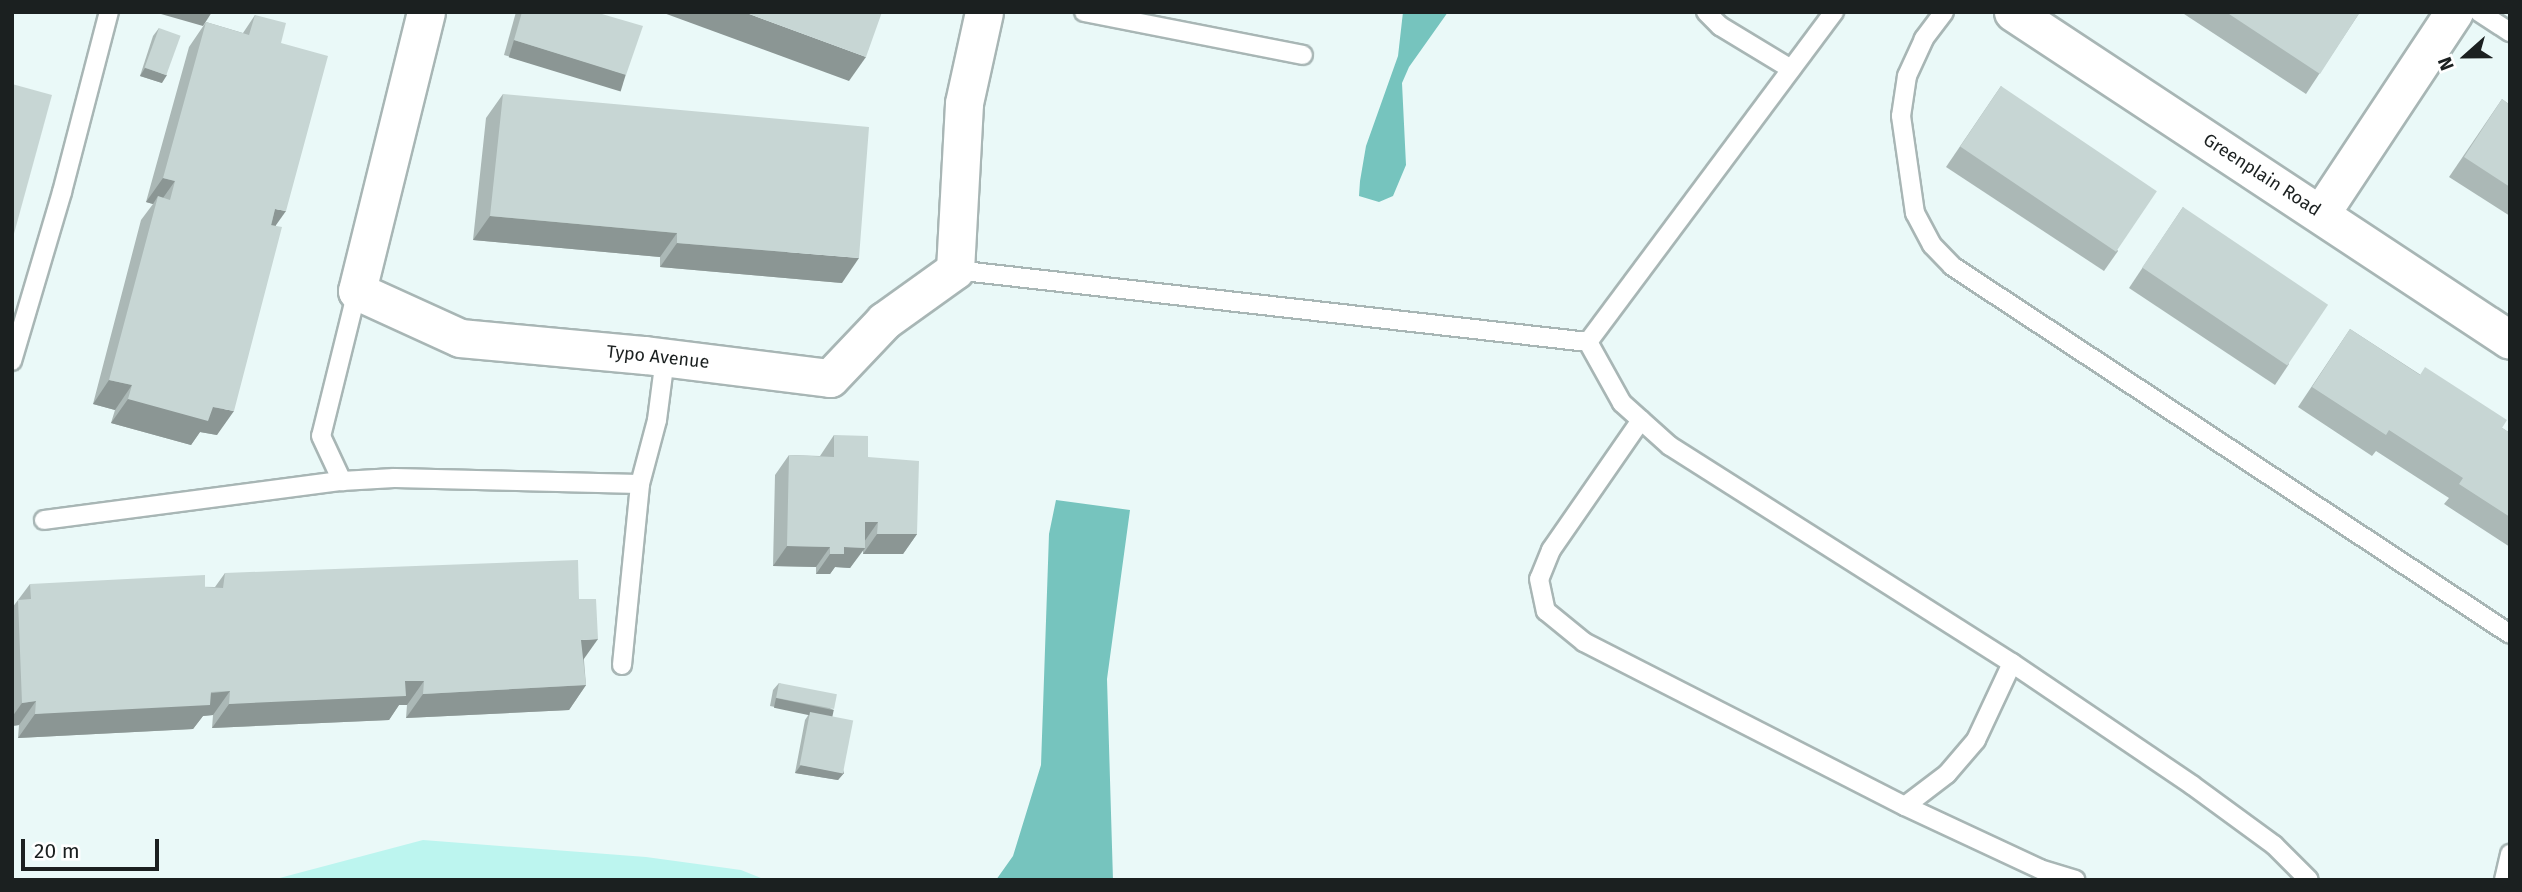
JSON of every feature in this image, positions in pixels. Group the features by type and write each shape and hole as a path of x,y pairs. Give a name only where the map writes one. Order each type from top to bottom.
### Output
{"street":[{"path":"356,291 426,12"},
{"path":"955,270 964,103 984,12"},
{"name":"Greenplain Road","path":"2013,12 2510,340"},
{"path":"2321,213 2454,12"},
{"name":"Typo Avenue","path":"356,291 460,338 665,358 830,378 884,321 955,270"}],"lane":[{"path":"12,361 62,192 109,12"},
{"path":"1084,12 1303,55"},
{"path":"1706,12 1720,26 1791,69"},
{"path":"1588,342 1834,12"},
{"path":"1944,12 1924,39 1907,76 1901,116 1915,213 1932,245 1952,266 2510,634"},
{"path":"2479,12 2510,32"},
{"path":"955,270 1588,342"},
{"path":"342,481 321,436 356,291"},
{"path":"1588,342 1622,403 1670,446 2012,663 2192,785 2273,845 2309,880"},
{"path":"622,665 640,484 657,420 665,358"},
{"path":"1641,420 1552,550 1539,579 1546,611 1584,642 2037,874 2075,880"},
{"path":"44,520 342,481 394,478 640,484"},
{"path":"1905,806 1947,774 1976,740 2012,663"},
{"path":"2504,880 2510,853"}],"shaded area":[{"path":"1403,12 1448,12 1409,67 1402,83 1406,165 1393,196 1379,202 1359,196 1360,181 1366,146 1398,56"},
{"path":"1056,500 1130,510 1107,679 1113,880 996,880 1013,856 1041,765 1049,534"},
{"path":"423,840 646,857 741,870 766,880 272,880"}],"building":[{"path":"522,12 595,12 643,26 626,75 514,40"},
{"path":"744,12 882,12 866,57"},
{"path":"2226,12 2360,12 2320,74"},
{"path":"255,15 286,23 281,43 328,56 286,211 275,209 271,225 282,227 234,411 213,407 208,421 128,399 132,385 109,380 158,196 170,200 175,181 163,178 206,22 249,35"},
{"path":"159,28 181,36 166,75 145,67"},
{"path":"12,84 52,95 12,241"},
{"path":"2001,86 2157,191 2116,252 1960,147"},
{"path":"503,94 869,127 859,258 677,243 677,233 490,216"},
{"path":"2502,99 2510,105 2510,187 2464,157"},
{"path":"2183,207 2328,305 2287,365 2142,268"},
{"path":"2350,329 2420,375 2425,367 2507,420 2502,428 2510,433 2510,517 2459,484 2463,478 2389,430 2386,435 2312,387"},
{"path":"834,435 868,436 868,457 919,461 917,534 877,534 878,522 865,522 865,548 844,547 844,554 830,554 830,547 787,546 789,455 834,457"},
{"path":"578,560 579,599 596,599 598,639 581,640 586,685 423,694 424,681 405,681 406,696 229,704 230,691 211,692 210,705 35,714 36,701 22,703 18,600 31,599 30,584 205,575 205,587 223,588 225,573"},
{"path":"779,683 837,694 834,709 776,698"},
{"path":"810,712 853,720 843,773 800,765"}]}
